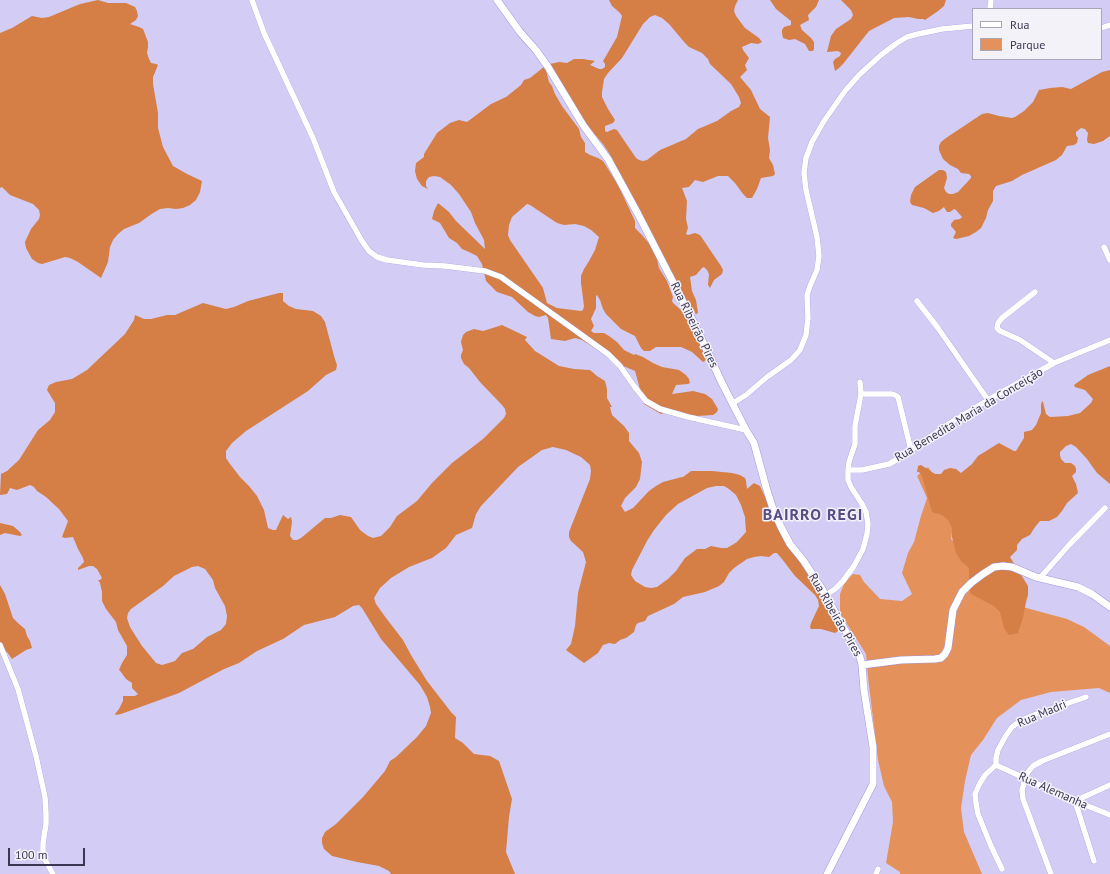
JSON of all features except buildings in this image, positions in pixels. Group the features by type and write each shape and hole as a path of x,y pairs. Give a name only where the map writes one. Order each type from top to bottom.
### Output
{"street":[{"path":"252,0 264,34 313,138 334,192 358,234 373,254 387,260 485,271 501,277 608,354 620,366 646,401 660,409 746,430"},
{"name":"Rua Ribeirão Pires","path":"496,0 548,67 583,125 608,159 638,214 694,323 708,356 754,443 773,509 781,527 790,544 803,560 826,596 860,657 873,747 873,784 827,874"},
{"path":"732,403 746,395 767,377 791,360 800,350 806,335 808,318 807,295 817,270 819,256 817,237 806,190 804,173 806,158 812,142 824,121 845,91 859,75 897,43 907,37 918,34 942,29 972,26"},
{"path":"1104,247 1110,260"},
{"path":"1035,292 1002,318 998,323 997,328 1000,331 1020,340 1054,363"},
{"path":"916,301 938,328 988,400"},
{"name":"Rua Benedita Maria da Conceição","path":"848,470 862,470 889,464 950,423 988,400 1054,363 1110,340"},
{"path":"826,596 835,589 854,566 863,549 867,534 868,524 866,512 848,480 849,462 855,444 855,426 861,394 860,382"},
{"path":"861,394 892,394 898,397 911,450"},
{"path":"1040,578 1069,545 1105,508"},
{"path":"862,665 901,660 941,658 948,648 952,617 957,600 962,592 971,583 994,567 1003,566 1012,568 1026,574 1078,587 1092,594 1110,607"},
{"path":"0,645 18,689 36,756 45,797 46,824 43,843 43,856 53,874"},
{"name":"Rua Madri","path":"996,765 998,750 1012,727 1022,720 1034,715 1086,697"},
{"path":"1051,874 1023,799 1022,790 1025,779 1033,766 1042,761 1110,734"},
{"path":"996,765 985,775 975,794 978,814 1002,869"},
{"name":"Rua Alemanha","path":"996,765 1075,801 1110,815"},
{"path":"1094,861 1075,801 1110,785"}],"green space":[{"path":"928,467 956,508 951,539 967,555 1019,606 1067,619 1084,627 1110,646 1110,693 1099,688 1051,692 1021,700 997,718 971,755 961,808 964,832 982,874 900,874 900,872 886,863 893,822 892,802 884,786 878,760 866,654 840,613 840,594 845,582 853,574 860,575 864,582 880,599 902,601 912,594 902,573 908,553 914,542 927,498 917,476"}],"shaded area":[{"path":"98,0 108,3 126,3 135,7 138,16 136,20 130,24 143,29 148,42 147,53 149,59 151,63 158,65 153,77 153,84 158,113 158,128 163,147 173,166 202,181 200,192 196,200 190,205 176,209 160,209 139,223 124,229 118,234 110,247 108,262 101,278 70,258 65,257 42,264 32,259 26,248 25,242 31,229 39,219 39,210 33,204 10,195 2,187 0,188 0,33 12,28 32,16 42,18 49,17 80,4"},
{"path":"609,0 738,0 734,11 736,16 745,28 762,42 758,44 751,43 742,47 749,58 745,65 747,70 740,77 751,90 760,109 770,117 768,138 770,150 769,158 773,165 775,174 773,176 761,178 752,198 747,198 728,176 718,176 703,182 695,180 689,187 682,188 687,201 686,219 688,228 686,234 688,235 695,233 700,235 723,270 722,274 714,280 710,288 708,285 709,274 704,267 696,275 690,277 692,291 696,300 698,313 696,314 686,302 609,153 586,124 550,64 559,62 567,63 574,59 583,59 595,61 590,65 599,69 605,67 603,61 617,37 622,16 612,6","holes":["655,15 662,18 689,47 702,53 708,59 710,64 731,84 741,103 739,107 717,121 698,129 686,139 660,150 647,160 643,161 636,158 617,130 614,129 607,132 605,131 605,126 613,123 615,120 602,97 602,92 604,79 622,58 643,24 650,17"]},
{"path":"770,0 819,0 816,7 808,15 809,20 800,25 802,30 814,42 813,51 809,51 805,44 795,39 789,40 783,38 782,30 784,27 791,25 791,21 776,9"},
{"path":"841,0 946,0 944,6 925,20 909,17 894,18 869,31 843,64 835,71 833,62 840,56 841,53 838,51 827,52 831,36 836,29 851,19 853,15 851,10"},
{"path":"545,66 549,82 555,94 579,129 581,137 585,143 585,152 603,161 618,185 635,221 635,228 655,251 659,268 667,281 673,297 672,301 686,316 706,355 705,361 703,362 692,352 681,347 656,347 650,351 644,351 635,336 621,329 606,314 597,295 596,308 591,319 594,326 591,331 594,333 604,333 617,342 624,350 634,355 643,357 662,367 679,370 686,375 690,383 676,385 672,394 693,391 705,394 712,399 718,409 713,415 697,416 670,411 661,414 644,404 635,371 621,365 582,340 575,338 565,341 551,339 548,318 546,315 539,317 535,316 528,312 512,297 497,292 486,281 482,264 477,256 462,249 457,243 449,238 440,223 432,219 438,203 449,212 456,221 485,249 484,240 471,212 459,194 451,185 440,177 429,177 426,181 426,186 428,189 422,186 417,179 415,171 416,163 424,157 424,154 437,133 450,123 459,120 467,122 491,104 506,97 521,85 524,80 530,78","holes":["527,204 557,223 564,225 575,224 584,226 599,237 595,250 581,276 584,306 583,310 581,311 557,308 547,303 543,288 510,240 508,235 512,217"]},
{"path":"1110,70 1110,136 1103,141 1094,144 1088,143 1088,133 1085,129 1081,128 1076,132 1078,138 1077,143 1067,146 1062,155 1056,160 1012,181 996,186 993,191 993,201 986,218 981,228 976,232 969,236 956,239 953,238 956,232 951,224 954,220 962,217 956,210 954,209 947,212 944,207 933,213 924,208 912,205 910,202 911,195 915,187 939,170 946,172 947,178 944,188 949,194 958,192 971,178 969,174 961,173 958,169 943,159 939,146 946,138 982,114 988,113 1012,118 1015,117 1033,102 1039,90 1062,87 1071,89 1102,72"},
{"path":"283,293 283,301 289,306 296,309 313,311 321,316 325,322 337,365 336,370 326,375 308,391 246,431 232,443 226,451 226,458 230,464 257,496 264,510 268,528 276,530 283,515 288,519 291,517 292,522 290,536 293,540 297,540 325,518 340,515 351,517 360,530 368,536 373,538 381,536 390,527 397,516 417,501 452,463 483,439 504,418 506,414 505,409 464,364 461,358 463,350 461,342 463,335 466,332 474,329 483,331 502,325 527,337 525,340 535,351 559,366 590,370 605,381 607,398 612,407 610,407 612,415 629,433 629,441 639,453 642,462 640,479 636,487 625,498 621,506 625,512 633,508 649,491 656,486 663,482 683,477 691,471 732,473 745,478 747,489 754,483 760,486 770,508 821,588 837,622 839,628 838,631 835,633 821,629 811,629 811,623 819,606 818,600 815,595 795,576 777,553 774,553 769,557 761,556 747,559 734,568 724,582 719,586 705,592 683,597 674,604 648,616 645,621 636,625 634,632 626,638 615,644 609,643 603,645 598,653 584,663 566,650 571,644 575,626 578,593 586,562 583,552 571,541 569,532 590,479 590,465 581,457 566,450 553,447 542,450 518,467 481,506 476,514 472,528 456,535 446,548 432,558 409,567 391,578 380,588 374,598 376,604 403,640 427,681 456,717 455,738 463,743 474,754 490,756 499,761 512,799 506,852 515,874 391,874 389,871 379,866 332,856 324,849 322,843 322,838 325,832 336,824 363,797 385,771 390,761 417,737 426,726 431,713 427,697 420,685 381,639 362,608 359,605 353,606 335,617 304,625 283,639 257,651 239,663 224,669 179,693 116,715 115,714 123,701 123,696 135,696 138,694 132,688 132,683 126,679 119,670 127,655 127,646 118,630 116,622 102,601 102,592 98,580 102,578 97,569 93,566 78,570 84,562 73,537 62,537 68,521 59,509 34,487 30,485 17,490 10,488 7,494 0,495 1,474 7,471 19,460 38,430 50,420 55,412 55,403 47,390 49,385 72,379 87,370 125,334 134,320 135,315 144,319 151,319 167,315 175,315 203,303 226,309 248,301","holes":["724,486 736,495 745,517 746,532 737,542 727,548 711,546 705,549 697,549 685,558 668,579 657,587 645,587 635,581 631,575 632,570 647,541 666,515 678,504 707,488","198,566 205,569 213,580 215,588 225,606 227,616 226,624 221,630 207,637 193,649 182,653 175,661 162,665 156,663 142,646 130,627 127,618 128,613 131,609 163,586 174,576 192,567"]},
{"path":"1110,366 1110,484 1097,473 1076,447 1071,444 1066,446 1060,452 1061,459 1065,463 1071,463 1075,466 1076,472 1072,476 1078,493 1067,503 1057,517 1049,521 1040,521 1030,535 1022,539 1017,545 1017,550 1010,557 1028,586 1028,595 1018,633 1009,635 1004,628 1000,612 994,606 971,594 969,586 969,568 961,561 956,553 952,537 952,528 948,520 942,515 932,512 922,476 919,472 917,472 918,466 921,465 935,474 941,474 944,470 950,468 956,469 961,473 972,464 978,456 999,443 1016,451 1024,438 1024,432 1032,430 1036,425 1041,413 1042,401 1046,414 1050,417 1068,416 1080,413 1091,403 1093,399 1085,390 1075,387 1074,385 1088,375"},
{"path":"0,523 13,526 22,535 20,536 5,533 0,535"},
{"path":"0,585 5,594 13,618 25,629 32,648 12,659 7,652 0,648"}],"district":[{"name":"BAIRRO REGI","path":"813,515"}]}
